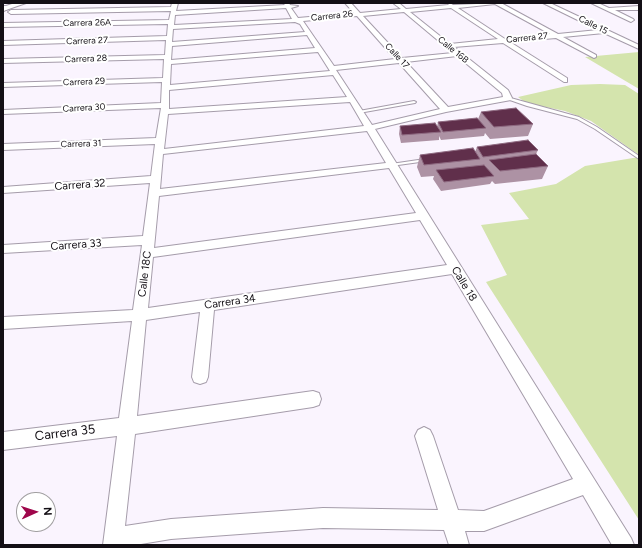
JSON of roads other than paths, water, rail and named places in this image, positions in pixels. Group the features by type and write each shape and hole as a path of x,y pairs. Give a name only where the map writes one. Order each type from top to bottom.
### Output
{"street":[{"path":"6,11 22,3"},
{"name":"Calle 17","path":"348,3 446,110"},
{"name":"Calle 16B","path":"396,3 505,92 508,98"},
{"name":"Carrera 26","path":"6,11 171,31 303,24 357,14 449,5 493,3"},
{"path":"497,3 594,56"},
{"name":"Calle 15","path":"546,3 639,47"},
{"path":"594,3 631,20"},
{"path":"617,3 639,13"},
{"name":"Carrera 26","path":"171,31 296,4"},
{"name":"Calle 18","path":"296,4 303,24"},
{"name":"Calle 18","path":"287,5 303,24 352,99 624,545"},
{"path":"449,5 564,80"},
{"path":"608,10 639,8"},
{"name":"Carrera 27","path":"3,43 171,31 303,24"},
{"name":"Carrera 26A","path":"3,25 171,31"},
{"path":"171,31 319,50"},
{"name":"Carrera 28","path":"3,61 171,31"},
{"name":"Calle 18C","path":"113,542 160,146 171,31"},
{"name":"Carrera 27","path":"448,46 605,31"},
{"name":"Carrera 29","path":"3,85 166,84 333,71 458,54"},
{"name":"Carrera 31","path":"3,147 160,146 369,128 446,110 508,98"},
{"name":"Carrera 30","path":"3,112 164,108 352,99"},
{"path":"154,193 391,165"},
{"name":"Carrera 32","path":"3,190 156,179"},
{"name":"Carrera 33","path":"3,249 148,246 423,216"},
{"name":"Carrera 34","path":"3,323 140,315 455,269"},
{"path":"200,377 208,305"},
{"name":"Carrera 35","path":"3,440 127,426 313,399"},
{"path":"424,436 459,545"},
{"path":"113,542 171,529 323,518 484,521 586,484"}],"lane":[{"path":"508,98 534,107 578,118 596,128 639,158"},
{"path":"359,112 414,102"},
{"path":"391,165 431,159"}]}
